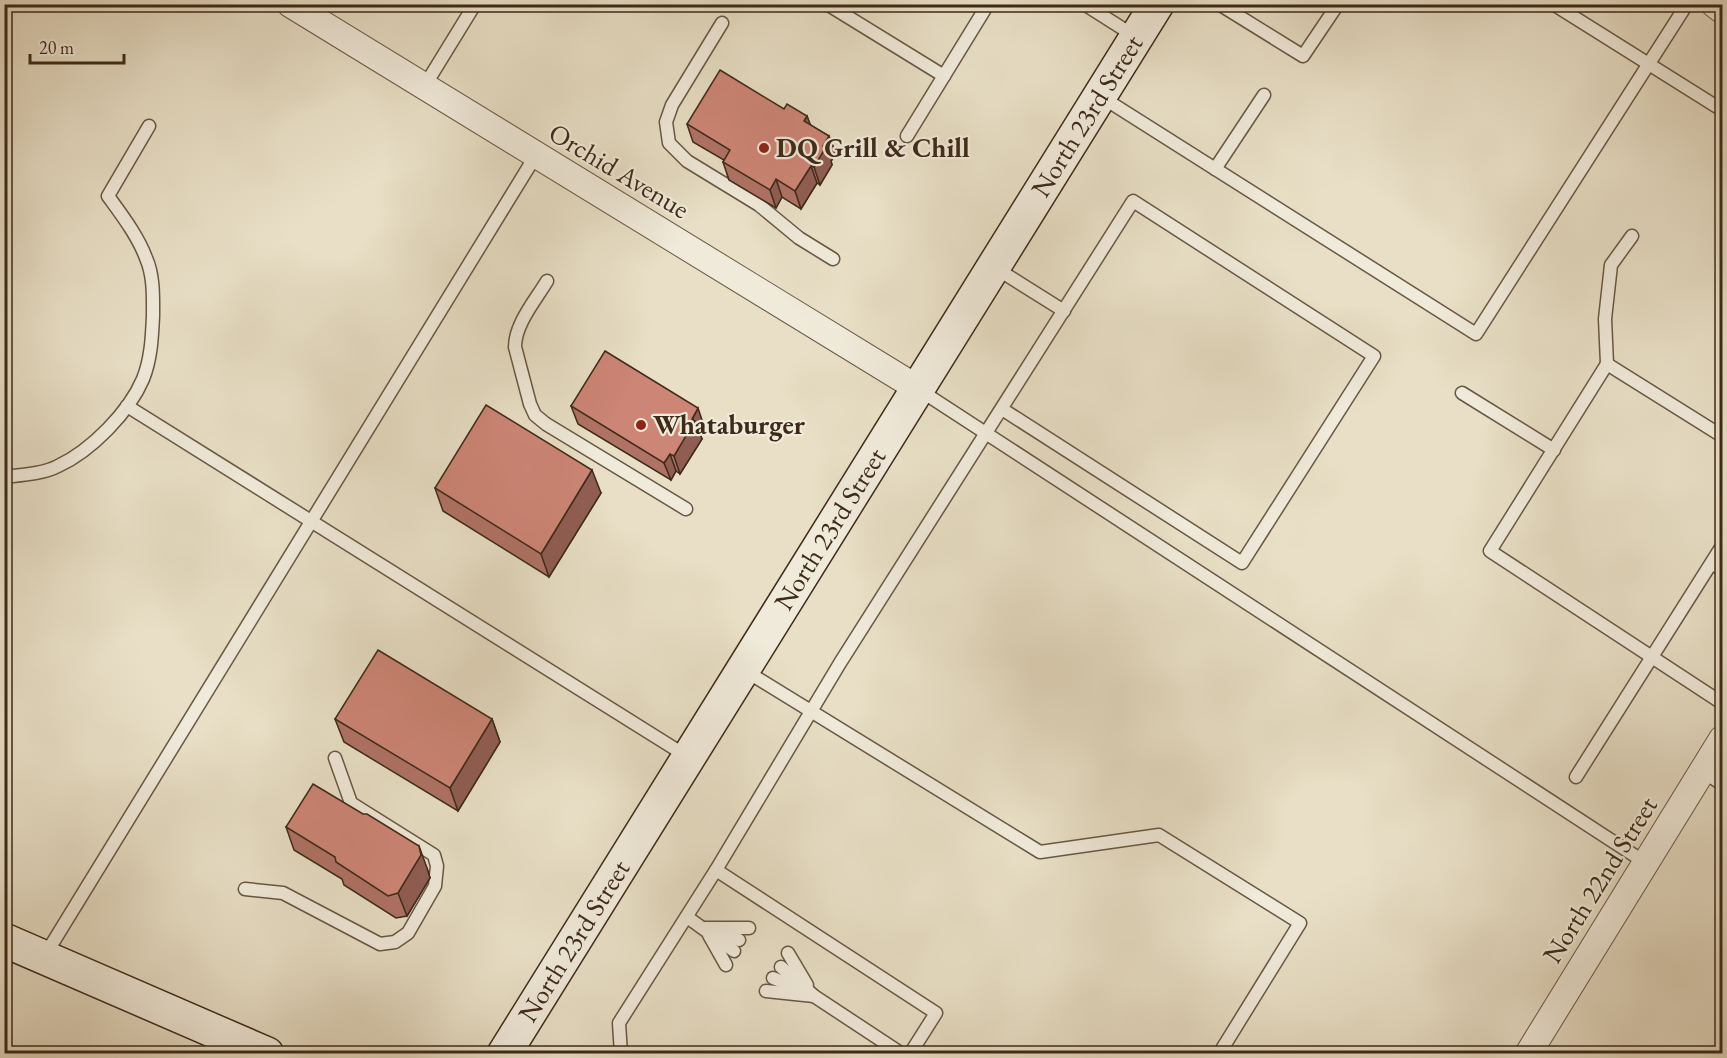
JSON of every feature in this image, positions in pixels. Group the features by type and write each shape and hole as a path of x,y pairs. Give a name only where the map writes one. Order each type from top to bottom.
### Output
{"main road":[{"name":"North 23rd Street","path":"504,1053 1157,4"},
{"path":"4,940 267,1053"}],"street":[{"name":"Orchid Avenue","path":"290,4 917,388"},
{"path":"1714,4 1722,10"},
{"name":"North 22nd Street","path":"1528,1053 1646,863 1712,777 1722,739"}],"lane":[{"path":"424,87 475,4"},
{"path":"827,4 944,76"},
{"path":"907,136 988,4"},
{"path":"1084,4 1137,37"},
{"path":"1219,4 1303,56 1338,4"},
{"path":"1552,4 1722,110"},
{"path":"1100,96 1476,334 1687,4"},
{"path":"722,23 672,105 666,122 669,143 687,161 759,206 799,238 833,259"},
{"path":"1215,169 1264,95"},
{"path":"4,477 57,467 84,449 111,426 143,380 153,342 153,288 147,258 121,213 108,196 149,126"},
{"path":"44,957 536,155"},
{"path":"621,1053 619,1023 716,870 811,711 1133,201 1374,356 1242,563 1002,409"},
{"path":"1632,236 1611,265 1605,319 1607,364 1490,551 1722,703"},
{"path":"993,267 1064,311"},
{"path":"546,281 515,337 515,347 535,415 686,509"},
{"path":"1607,364 1722,436"},
{"path":"917,388 1646,863"},
{"path":"1462,393 1554,450"},
{"path":"127,406 688,758"},
{"path":"1576,777 1652,659 1717,566 1722,546"},
{"path":"743,669 1040,852 1159,835 1300,923 1219,1053"},
{"path":"245,889 283,893 380,944 395,942 408,933 435,886 437,867 434,855 351,803 335,758"},
{"path":"716,870 936,1013 910,1053"},
{"path":"687,917 736,946"},
{"path":"705,928 749,928"},
{"path":"705,928 726,965"},
{"path":"788,953 814,996"},
{"path":"781,967 814,996 902,1053"},
{"path":"773,978 814,996"},
{"path":"766,991 814,996"}],"building":[{"name":"DQ Grill & Chill","path":"720,70 784,109 787,104 807,116 804,121 829,136 823,146 826,147 814,167 811,166 795,191 776,179 770,190 723,162 730,150 687,124"},
{"name":"Whataburger","path":"605,351 698,408 692,419 695,421 674,456 670,454 664,463 571,406"},
{"path":"486,405 592,470 541,554 435,488"},
{"path":"378,650 492,719 450,788 335,719"},
{"path":"313,784 419,846 421,855 398,893 388,896 336,862 335,857 286,827"}],"place":[{"name":"DQ Grill & Chill","path":"764,148"},
{"name":"Whataburger","path":"641,425"}]}
